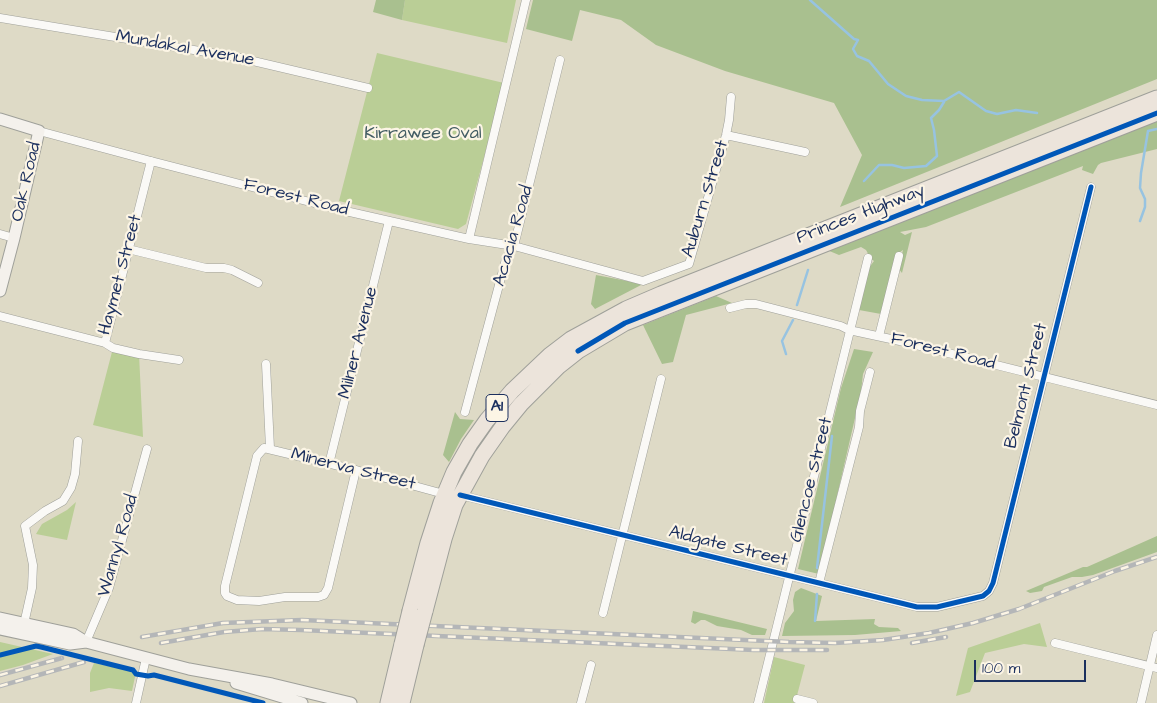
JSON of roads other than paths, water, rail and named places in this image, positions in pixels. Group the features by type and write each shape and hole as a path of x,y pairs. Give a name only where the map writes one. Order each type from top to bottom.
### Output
{"highway":[{"name":"Princes Highway","path":"418,611 428,543 444,494 454,472 474,438 512,391 550,355 571,339 626,309 696,280 1157,98"},
{"name":"Princes Highway","path":"418,611 460,495 490,443 521,404 559,366 578,351 617,328 699,293 1157,113"},
{"name":"A1","path":"388,703 409,645 418,611"},
{"name":"A1","path":"402,703 409,645"}],"main road":[{"name":"Forest Road","path":"0,119 39,131"},
{"name":"Oak Road","path":"0,291 39,131"},
{"path":"0,618 73,634 86,642 211,674 302,703"},
{"path":"0,629 70,644 86,642"},
{"path":"211,674 263,682 351,703"}],"street":[{"path":"469,239 526,0"},
{"name":"Mundakal Avenue","path":"0,18 236,58 368,88"},
{"name":"Acacia Road","path":"465,412 506,259 514,246 560,60"},
{"name":"Auburn Street","path":"594,269 644,281 689,264 726,135 731,97"},
{"name":"Forest Road","path":"39,131 390,221 469,239 514,246 594,269"},
{"path":"726,135 805,152"},
{"name":"Haymet Street","path":"0,316 105,343 151,161"},
{"name":"Belmont Street","path":"989,591 995,574 1091,187"},
{"name":"Milner Avenue","path":"329,464 390,221"},
{"path":"0,234 14,238"},
{"path":"128,249 206,268 232,270 258,283"},
{"path":"879,336 899,256"},
{"name":"Glencoe Street","path":"758,703 868,258"},
{"name":"Forest Road","path":"730,308 746,304 756,304 841,326 849,330 1157,405"},
{"path":"105,343 112,348 179,360"},
{"path":"266,364 270,448"},
{"name":"Glencoe Street","path":"819,583 870,372"},
{"path":"603,613 661,379"},
{"path":"24,624 32,588 33,565 25,526 45,511 63,501 71,488 75,474 78,441"},
{"name":"Minerva Street","path":"356,470 328,588 324,594 318,597 284,597 259,601 232,599 225,593 225,586 257,456 261,450 270,448 356,470 444,494"},
{"name":"Wannyl Road","path":"86,642 109,588 146,449"},
{"name":"Aldgate Street","path":"460,495 921,608 942,606 980,597 989,591"},
{"path":"1141,703 1153,667 1157,635"},
{"path":"1055,643 1153,667"},
{"path":"136,703 146,658"},
{"path":"581,703 591,665"},
{"path":"796,699 813,703"}],"waterway":[{"path":"810,0 854,39 858,40 853,49 857,56 869,61 888,84 906,96 922,100 944,101 959,92 986,111 997,114 1016,110 1037,113"},
{"path":"864,181 879,165 892,165 904,168 926,166 937,156 931,118 944,102"},
{"path":"1140,221 1145,207 1145,199 1140,188 1148,131 1157,129"},
{"path":"797,305 808,270"},
{"path":"786,354 782,341 793,320"},
{"path":"817,568 832,436"},
{"path":"815,621 817,594"}],"railway":[{"path":"142,637 223,623 302,620 789,642 835,643 883,640 929,633 973,623 1019,609 1115,571 1157,557"},
{"path":"161,643 224,632 262,629 754,650 827,650"},
{"path":"912,643 946,637"},
{"path":"0,675 62,658"},
{"path":"0,686 84,662"}],"park label":[{"name":"Kirrawee Oval","path":"423,134"}]}
